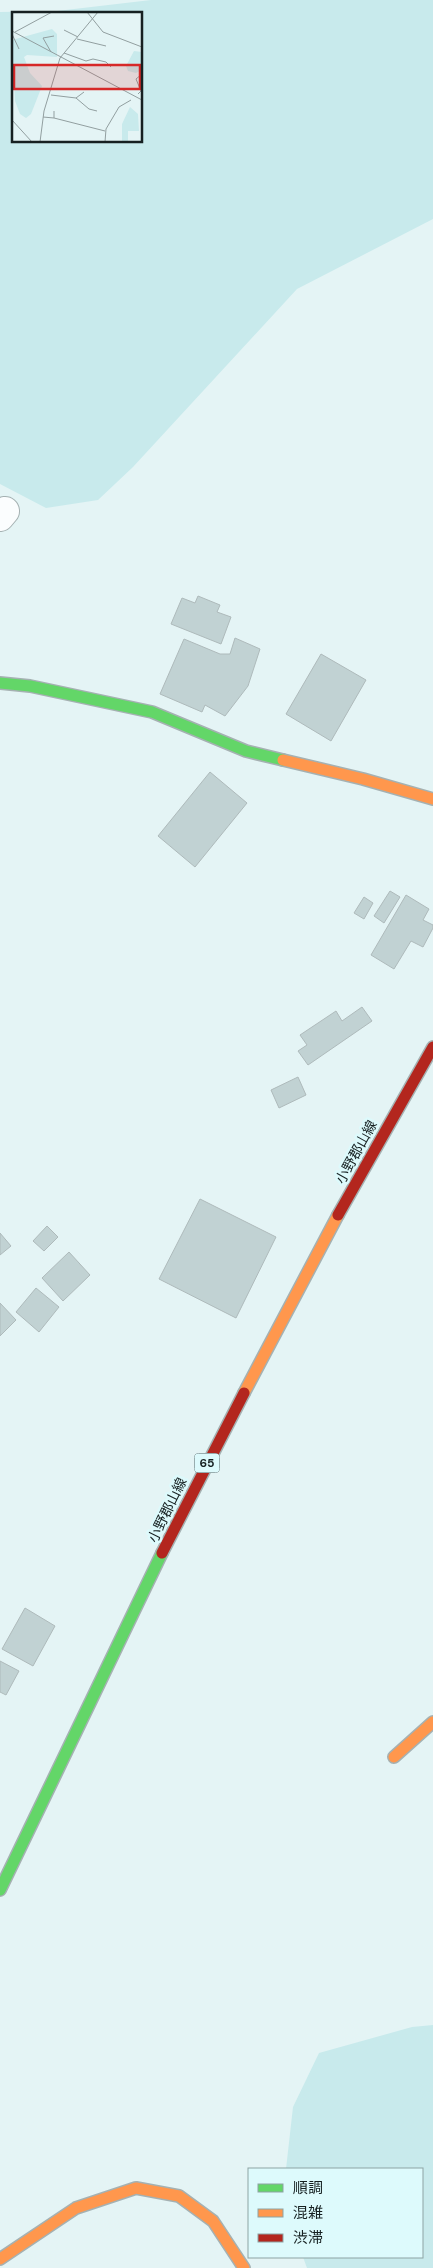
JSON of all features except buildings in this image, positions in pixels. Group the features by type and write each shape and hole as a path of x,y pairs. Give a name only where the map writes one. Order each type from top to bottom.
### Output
{"main road":[{"path":"0,683 30,686 152,712 246,751 363,778 433,799"},
{"name":"小野郡山線","path":"0,1890 190,1496 352,1189 433,1047"},
{"path":"394,1757 433,1722"},
{"path":"0,2259 76,2208 136,2188 179,2196 213,2221 244,2268"}],"shaded area":[{"path":"151,0 433,0 433,219 297,289 133,467 98,500 46,508 0,484 0,12 57,11"},
{"path":"433,2025 433,2268 307,2268 303,2258 423,2258 423,2168 286,2168 293,2107 319,2053 412,2027"}],"traffic: fast":[{"path":"0,683 30,686 152,712 246,751 283,760"},
{"path":"0,1890 162,1553"}],"traffic: slow":[{"path":"283,760 363,779 433,799"},
{"path":"244,1393 338,1215"},
{"path":"394,1757 433,1722"},
{"path":"0,2259 76,2208 136,2188 179,2196 213,2221 244,2268"}],"traffic: jam":[{"path":"338,1215 433,1047"},
{"path":"162,1553 244,1393"}]}
